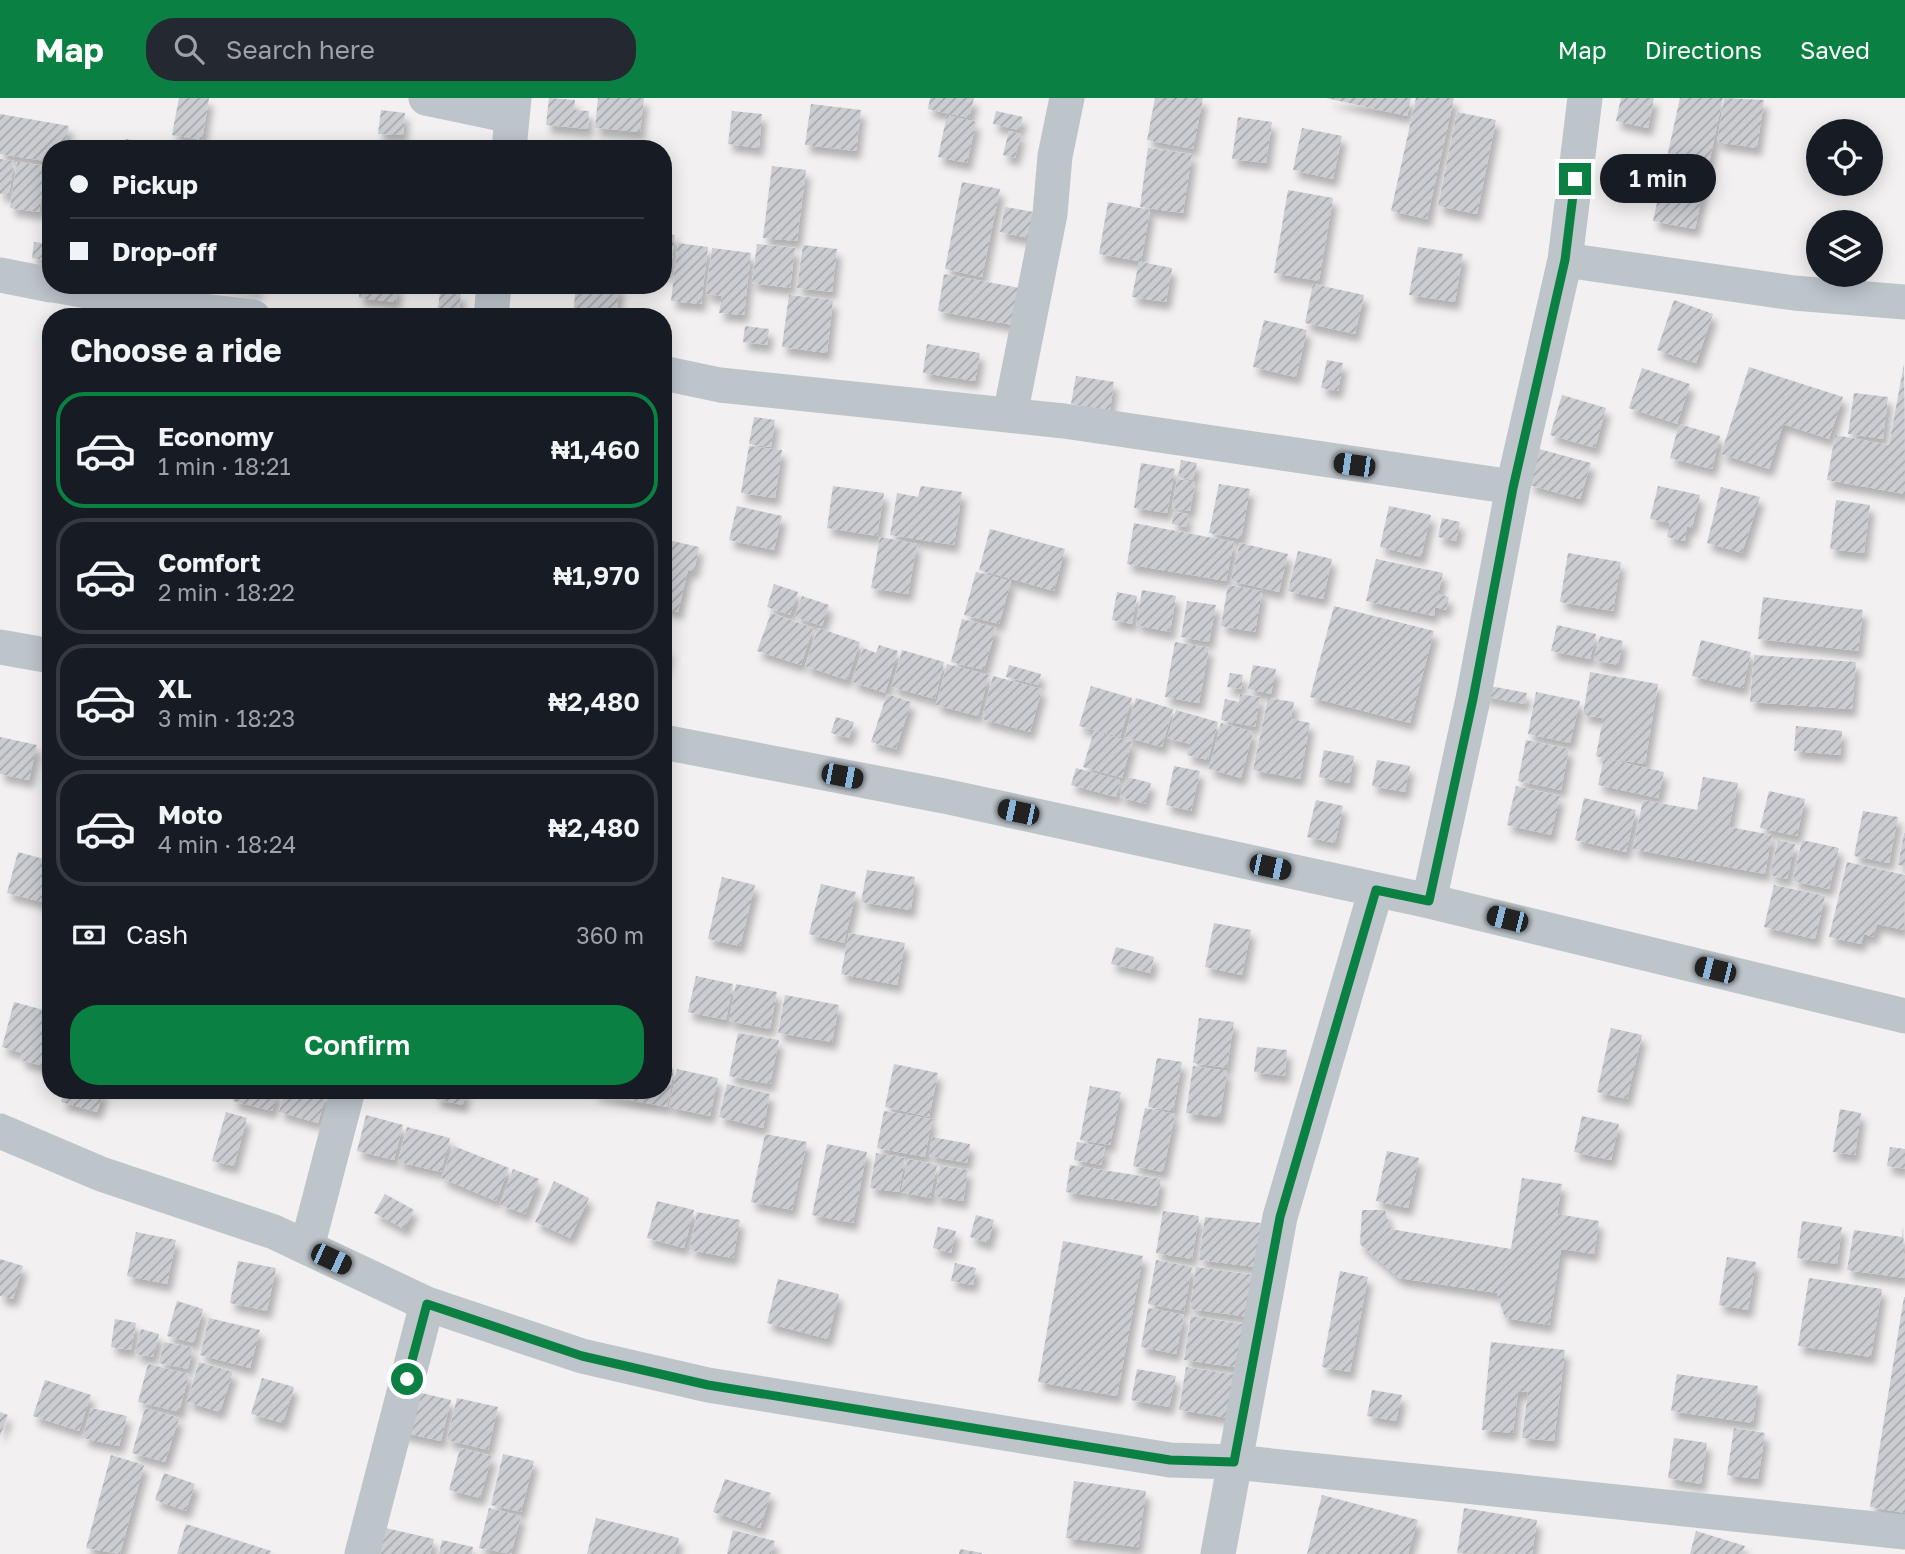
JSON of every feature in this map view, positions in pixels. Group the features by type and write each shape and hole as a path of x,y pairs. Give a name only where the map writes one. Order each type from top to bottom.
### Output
{"street":[{"path":"426,98 512,121"},
{"path":"1010,415 1050,214 1055,156 1067,98"},
{"path":"1429,901 1473,699 1513,488 1565,260 1585,98"},
{"path":"1565,260 1794,293 1905,302"},
{"path":"0,275 42,283"},
{"path":"102,294 181,308"},
{"path":"672,375 720,386 1010,415 1254,447 1513,488"},
{"path":"0,646 42,654"},
{"path":"672,745 944,796 1429,901 1905,1016"},
{"path":"1219,1554 1280,1217 1376,890"},
{"path":"307,1247 346,1099"},
{"path":"0,1131 102,1174 274,1231 427,1304 582,1356 708,1385 1170,1460 1234,1462 1905,1532"},
{"path":"362,1554 427,1304"}],"building":[{"path":"179,98 209,98 202,140 172,135"},
{"path":"549,98 575,100 574,110 589,111 588,129 546,125"},
{"path":"598,98 644,98 640,132 595,128"},
{"path":"930,98 974,98 969,118 928,109"},
{"path":"1155,98 1203,98 1193,149 1147,140"},
{"path":"1326,98 1411,98 1407,116"},
{"path":"1416,98 1454,98 1427,219 1391,211"},
{"path":"1621,98 1654,98 1648,128 1616,121"},
{"path":"1680,98 1723,98 1695,229 1653,221"},
{"path":"1724,98 1764,100 1757,148 1717,142"},
{"path":"811,104 861,110 856,151 805,145"},
{"path":"381,110 405,113 403,135 378,134"},
{"path":"732,111 762,114 759,148 728,144"},
{"path":"996,111 1023,117 1019,130 993,124"},
{"path":"1457,112 1496,120 1477,214 1438,206"},
{"path":"0,114 69,126 66,140 42,140 42,161 0,154"},
{"path":"947,115 976,122 967,163 938,157"},
{"path":"1238,117 1272,122 1266,163 1232,159"},
{"path":"1302,128 1342,136 1333,179 1293,170"},
{"path":"1009,131 1021,134 1015,158 1003,155"},
{"path":"1148,148 1192,154 1183,213 1140,207"},
{"path":"0,159 14,161 9,195 0,194"},
{"path":"17,162 42,165 39,212 10,208"},
{"path":"772,166 806,170 797,241 763,238"},
{"path":"962,182 1000,189 982,277 945,269"},
{"path":"1288,190 1333,198 1319,281 1274,273"},
{"path":"1108,202 1150,210 1141,262 1172,268 1166,302 1132,297 1139,261 1099,254"},
{"path":"1005,207 1034,212 1029,238 1000,232"},
{"path":"672,235 675,235 672,258"},
{"path":"34,242 42,243 42,260 32,258"},
{"path":"678,243 708,247 701,304 671,301"},
{"path":"757,244 795,248 790,288 752,283"},
{"path":"803,245 837,249 832,292 797,288"},
{"path":"1418,247 1463,254 1455,302 1409,295"},
{"path":"712,248 751,253 744,315 719,313 722,296 706,294"},
{"path":"944,274 1025,289 1018,326 938,311"},
{"path":"1313,284 1364,295 1355,334 1305,323"},
{"path":"359,294 397,294 396,302 359,298"},
{"path":"440,294 461,294 459,308 438,308"},
{"path":"575,294 619,294 617,308 574,308"},
{"path":"789,295 833,300 827,353 782,347"},
{"path":"1674,300 1713,314 1696,363 1657,350"},
{"path":"1264,320 1307,330 1296,377 1253,367"},
{"path":"745,326 769,329 767,345 743,342"},
{"path":"927,344 980,353 975,381 923,373"},
{"path":"1327,360 1343,363 1338,391 1321,388"},
{"path":"1904,364 1905,494 1827,480 1835,435 1889,445"},
{"path":"1749,367 1843,397 1829,439 1783,424 1769,469 1721,454"},
{"path":"1642,368 1690,384 1677,424 1629,408"},
{"path":"1076,376 1114,382 1110,410 1071,404"},
{"path":"1854,393 1888,397 1883,439 1848,434"},
{"path":"1562,395 1606,408 1595,448 1550,435"},
{"path":"754,417 775,420 771,447 749,444"},
{"path":"1679,424 1720,436 1712,469 1670,458"},
{"path":"749,446 782,450 775,498 741,493"},
{"path":"1539,449 1591,463 1580,499 1529,485"},
{"path":"1181,460 1197,463 1193,480 1178,477"},
{"path":"1141,463 1175,469 1167,513 1134,508"},
{"path":"1177,479 1195,482 1190,511 1172,508"},
{"path":"1219,484 1250,489 1241,539 1209,533"},
{"path":"833,486 884,493 877,536 827,528"},
{"path":"921,486 962,492 954,545 890,535 897,493 918,497"},
{"path":"1658,486 1700,495 1692,528 1687,526 1685,541 1667,537 1670,523 1650,519"},
{"path":"1721,487 1760,497 1742,553 1707,543"},
{"path":"1836,500 1870,505 1864,553 1830,549"},
{"path":"737,506 782,516 774,550 729,540"},
{"path":"1389,506 1431,515 1421,557 1380,547"},
{"path":"1174,512 1188,514 1186,527 1172,524"},
{"path":"1442,518 1460,522 1456,541 1438,537"},
{"path":"1134,523 1234,542 1226,581 1127,564"},
{"path":"990,529 1065,549 1054,591 979,570"},
{"path":"880,537 917,544 908,594 871,588"},
{"path":"672,541 699,547 694,571 688,570 678,612 672,610"},
{"path":"1240,543 1288,554 1279,592 1231,581"},
{"path":"1298,551 1332,559 1323,599 1288,591"},
{"path":"1568,553 1621,562 1613,611 1560,602"},
{"path":"1376,559 1443,573 1438,594 1449,597 1446,610 1435,607 1434,616 1366,601"},
{"path":"976,572 1011,581 999,624 964,615"},
{"path":"774,584 798,592 790,615 767,607"},
{"path":"1228,585 1262,591 1255,632 1221,626"},
{"path":"1142,590 1176,596 1170,632 1136,625"},
{"path":"1117,592 1137,596 1132,624 1112,620"},
{"path":"802,596 829,605 822,626 795,617"},
{"path":"1763,597 1863,610 1858,651 1758,639"},
{"path":"1187,601 1216,605 1209,642 1181,637"},
{"path":"1334,606 1434,631 1410,723 1310,697"},
{"path":"771,613 813,628 801,665 757,651"},
{"path":"962,619 996,628 984,670 951,662"},
{"path":"1557,625 1596,634 1590,659 1551,651"},
{"path":"818,628 860,642 847,680 805,666"},
{"path":"1600,636 1623,641 1618,665 1594,660"},
{"path":"1701,640 1751,652 1743,688 1692,676"},
{"path":"1175,642 1209,648 1199,703 1165,697"},
{"path":"879,645 898,651 885,693 852,682 863,648 876,653"},
{"path":"902,650 944,662 935,699 892,687"},
{"path":"1754,655 1856,662 1852,709 1750,702"},
{"path":"947,664 989,675 978,716 936,705"},
{"path":"1009,665 1041,674 1038,685 1006,677"},
{"path":"1253,665 1276,669 1271,694 1248,689"},
{"path":"1590,672 1658,684 1645,764 1609,759 1664,772 1658,798 1598,785 1604,758 1596,756 1603,718 1583,715"},
{"path":"1230,673 1243,675 1241,689 1227,687"},
{"path":"993,676 1042,689 1030,732 982,719"},
{"path":"1485,685 1527,693 1525,704 1483,696"},
{"path":"1091,686 1132,698 1120,737 1079,726"},
{"path":"1536,692 1580,701 1570,743 1528,734"},
{"path":"887,694 911,702 896,749 871,742"},
{"path":"1240,694 1260,697 1255,727 1221,720 1225,699 1239,702"},
{"path":"1136,698 1173,709 1162,747 1125,737"},
{"path":"1268,698 1294,702 1291,719 1310,723 1300,779 1253,770"},
{"path":"1176,710 1218,722 1208,760 1187,755 1190,744 1167,738"},
{"path":"836,717 854,722 849,738 831,733"},
{"path":"1221,723 1253,732 1241,778 1209,769"},
{"path":"1796,726 1842,731 1840,755 1794,751"},
{"path":"1094,731 1132,742 1122,778 1083,767"},
{"path":"0,737 37,745 29,780 0,774"},
{"path":"1526,740 1569,749 1561,790 1518,781"},
{"path":"1324,750 1354,756 1349,783 1319,777"},
{"path":"1377,760 1410,766 1405,792 1372,786"},
{"path":"1174,766 1200,771 1191,811 1166,805"},
{"path":"1076,768 1120,780 1116,797 1071,785"},
{"path":"1127,777 1151,783 1145,804 1120,797"},
{"path":"1703,777 1738,783 1729,827 1772,835 1765,874 1633,849 1643,800 1697,810"},
{"path":"1516,786 1560,796 1551,835 1507,825"},
{"path":"1769,791 1805,799 1797,836 1760,828"},
{"path":"1584,798 1636,810 1626,852 1575,840"},
{"path":"1316,800 1343,806 1335,843 1307,837"},
{"path":"1863,811 1898,817 1889,863 1854,856"},
{"path":"1905,833 1905,866 1898,865"},
{"path":"1778,840 1795,844 1787,879 1770,875"},
{"path":"1802,840 1839,848 1829,889 1793,881"},
{"path":"18,852 42,859 42,902 7,893"},
{"path":"1847,862 1905,875 1904,930 1877,924 1873,937 1864,934 1861,944 1829,937"},
{"path":"867,870 915,877 911,910 861,902"},
{"path":"722,877 755,885 740,946 708,939"},
{"path":"821,884 856,892 844,943 809,934"},
{"path":"1774,885 1825,896 1815,939 1764,927"},
{"path":"1214,923 1251,930 1242,975 1205,967"},
{"path":"849,933 905,943 897,985 841,974"},
{"path":"1116,947 1154,957 1150,973 1111,964"},
{"path":"696,976 733,984 726,1020 688,1012"},
{"path":"736,984 777,992 770,1029 729,1021"},
{"path":"785,995 839,1005 832,1042 778,1033"},
{"path":"14,1002 42,1010 42,1066 20,1060 22,1053 2,1047"},
{"path":"1199,1018 1234,1022 1227,1068 1193,1063"},
{"path":"1611,1028 1642,1035 1627,1099 1597,1092"},
{"path":"738,1033 779,1040 770,1084 729,1076"},
{"path":"1257,1047 1287,1050 1285,1076 1254,1072"},
{"path":"1157,1058 1182,1062 1173,1111 1148,1107"},
{"path":"894,1064 938,1073 929,1117 885,1107"},
{"path":"1193,1066 1227,1071 1220,1117 1186,1113"},
{"path":"677,1069 718,1078 710,1116 669,1107"},
{"path":"727,1084 770,1094 763,1128 719,1117"},
{"path":"1090,1086 1121,1092 1110,1145 1080,1140"},
{"path":"62,1099 101,1099 97,1112 61,1102"},
{"path":"234,1099 275,1099 272,1111"},
{"path":"283,1099 325,1099 318,1123 279,1112"},
{"path":"435,1099 464,1099 463,1105"},
{"path":"625,1099 668,1099 667,1107"},
{"path":"1145,1108 1175,1114 1163,1172 1133,1166"},
{"path":"1840,1109 1861,1113 1855,1155 1833,1152"},
{"path":"884,1111 932,1119 925,1157 877,1148"},
{"path":"226,1112 247,1118 234,1166 212,1161"},
{"path":"366,1115 403,1125 394,1160 357,1151"},
{"path":"1582,1116 1619,1124 1611,1160 1574,1152"},
{"path":"407,1127 450,1138 441,1172 398,1162"},
{"path":"765,1134 807,1142 792,1210 751,1202"},
{"path":"932,1137 970,1144 967,1163 929,1156"},
{"path":"1077,1142 1105,1147 1101,1165 1074,1160"},
{"path":"827,1144 867,1152 853,1223 812,1215"},
{"path":"454,1146 509,1168 496,1201 441,1178"},
{"path":"1890,1147 1905,1149 1905,1169 1887,1166"},
{"path":"1387,1151 1419,1158 1408,1208 1376,1201"},
{"path":"876,1153 905,1158 899,1192 870,1188"},
{"path":"908,1159 937,1165 930,1198 901,1192"},
{"path":"1070,1165 1161,1179 1156,1206 1066,1192"},
{"path":"940,1166 968,1170 963,1201 935,1196"},
{"path":"513,1169 539,1179 525,1214 500,1205"},
{"path":"1522,1178 1562,1184 1557,1214 1599,1221 1594,1254 1561,1249 1549,1325 1505,1318 1497,1293 1399,1278 1360,1244 1362,1210 1385,1210 1390,1229 1511,1249"},
{"path":"554,1181 589,1198 570,1238 535,1222"},
{"path":"385,1194 414,1210 404,1229 374,1213"},
{"path":"657,1201 694,1210 684,1248 647,1238"},
{"path":"1163,1211 1199,1216 1192,1259 1156,1253"},
{"path":"697,1212 740,1220 733,1258 690,1250"},
{"path":"976,1215 994,1220 988,1243 970,1237"},
{"path":"1205,1217 1261,1223 1256,1267 1199,1260"},
{"path":"1802,1221 1842,1227 1837,1264 1797,1258"},
{"path":"938,1227 956,1231 951,1253 933,1248"},
{"path":"1903,1227 1905,1278 1847,1270 1854,1230 1902,1237"},
{"path":"136,1232 176,1240 167,1284 127,1276"},
{"path":"1063,1241 1143,1256 1117,1396 1038,1382"},
{"path":"1727,1257 1756,1262 1748,1310 1719,1305"},
{"path":"0,1259 23,1266 13,1299 0,1296"},
{"path":"1156,1260 1192,1267 1184,1311 1148,1304"},
{"path":"238,1261 276,1268 267,1311 230,1303"},
{"path":"955,1263 976,1268 973,1285 951,1281"},
{"path":"1196,1267 1254,1275 1249,1317 1190,1309"},
{"path":"1340,1271 1368,1277 1350,1372 1322,1367"},
{"path":"1809,1278 1882,1289 1871,1357 1798,1346"},
{"path":"778,1279 839,1294 828,1339 767,1323"},
{"path":"1905,1297 1905,1513 1870,1507"},
{"path":"177,1301 203,1309 194,1343 167,1336"},
{"path":"1148,1308 1184,1315 1176,1354 1141,1347"},
{"path":"1191,1316 1248,1325 1241,1368 1184,1360"},
{"path":"209,1318 260,1330 250,1368 200,1355"},
{"path":"115,1319 136,1323 131,1350 111,1347"},
{"path":"141,1329 159,1334 153,1357 135,1354"},
{"path":"164,1342 193,1348 188,1369 159,1363"},
{"path":"1491,1342 1565,1350 1554,1441 1522,1438 1528,1392 1518,1391 1513,1433 1482,1430"},
{"path":"199,1362 233,1372 220,1412 187,1402"},
{"path":"148,1364 189,1374 179,1412 138,1402"},
{"path":"1186,1367 1236,1375 1229,1418 1179,1410"},
{"path":"1137,1369 1176,1376 1169,1407 1131,1400"},
{"path":"1677,1374 1758,1386 1753,1423 1671,1411"},
{"path":"262,1378 294,1387 283,1423 251,1414"},
{"path":"45,1380 91,1395 79,1431 33,1416"},
{"path":"409,1390 451,1400 441,1441 400,1432"},
{"path":"1372,1390 1402,1395 1396,1421 1367,1416"},
{"path":"457,1398 498,1407 488,1450 447,1440"},
{"path":"91,1408 127,1416 119,1446 83,1438"},
{"path":"145,1408 179,1418 165,1462 132,1453"},
{"path":"0,1412 8,1415 0,1436"},
{"path":"1734,1428 1765,1433 1758,1479 1727,1475"},
{"path":"1674,1438 1707,1443 1701,1484 1668,1478"},
{"path":"460,1448 492,1456 480,1498 449,1490"},
{"path":"503,1454 534,1461 521,1512 491,1505"},
{"path":"111,1455 144,1465 120,1554 86,1548"},
{"path":"164,1473 195,1484 186,1511 155,1500"},
{"path":"725,1479 771,1493 760,1528 713,1512"},
{"path":"1074,1481 1146,1491 1138,1547 1066,1538"},
{"path":"1322,1495 1418,1520 1408,1554 1307,1554"},
{"path":"489,1508 521,1516 511,1554 479,1548"},
{"path":"1464,1508 1537,1520 1532,1554 1457,1553"},
{"path":"596,1518 679,1538 675,1554 587,1554"},
{"path":"186,1524 271,1551 270,1554 177,1554"},
{"path":"381,1527 434,1539 430,1554 374,1554"},
{"path":"733,1530 775,1541 771,1554 727,1554"},
{"path":"1696,1531 1745,1546 1742,1554 1690,1554"},
{"path":"442,1540 473,1547 472,1554 439,1554"},
{"path":"960,1549 982,1553 982,1554 959,1554"}],"route":[{"path":"407,1379 427,1304 582,1356 708,1385 1170,1460 1234,1462 1280,1217 1376,890 1429,901 1473,699 1484,629 1513,488 1565,260 1575,179"}]}
